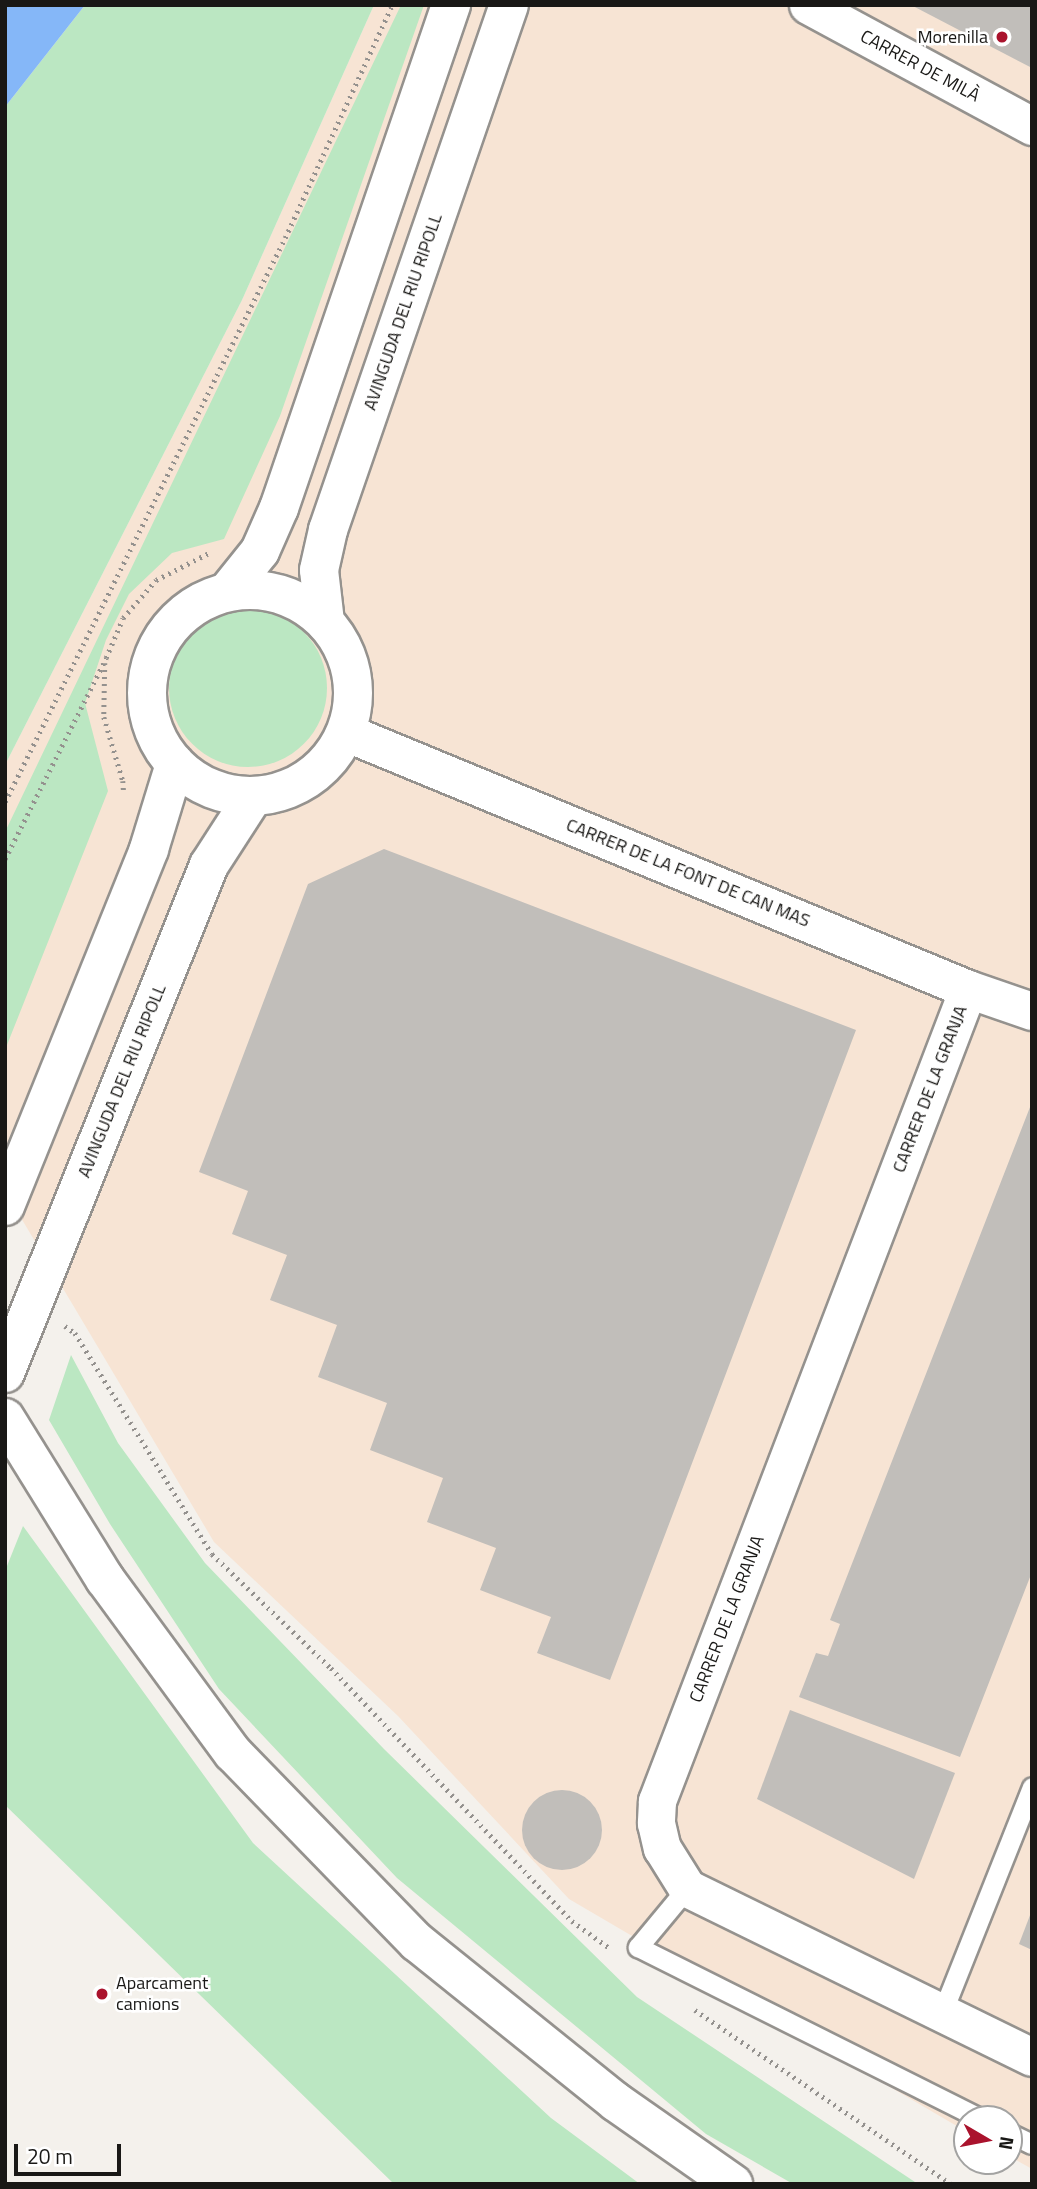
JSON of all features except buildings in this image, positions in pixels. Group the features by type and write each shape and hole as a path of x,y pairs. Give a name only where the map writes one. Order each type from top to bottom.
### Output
{"street":[{"path":"228,591 260,551 279,508 451,5"},
{"name":"AVINGUDA DEL RIU RIPOLL","path":"325,622 319,570 328,530 509,5"},
{"name":"CARRER DE MILÀ","path":"808,5 1032,126"},
{"path":"255,589 281,593 305,605 325,622 342,646 351,674 352,703 345,732 331,757 309,778 282,791 253,797 224,793 198,782 175,764 157,738 147,709 147,677 156,647 174,622 199,602 228,591 255,589"},
{"name":"CARRER DE LA FONT DE CAN MAS","path":"345,732 968,989 1032,1011"},
{"path":"5,1206 149,849 175,764"},
{"name":"AVINGUDA DEL RIU RIPOLL","path":"5,1373 209,865 253,797"},
{"name":"CARRER DE LA GRANJA","path":"688,1888 662,1848 656,1823 657,1801 968,989"},
{"path":"5,1418 105,1579 233,1753 417,1942 616,2102 733,2184"},
{"path":"688,1888 1032,2057"}],"lane":[{"path":"942,2013 1032,1787"},
{"path":"688,1888 638,1947 954,2105"}],"path":[{"path":"5,802 285,238 392,5"},
{"path":"5,859 106,658 103,717 123,780 125,802"},
{"path":"34,1303 75,1333 212,1554 331,1668 572,1921 614,1952"},
{"path":"689,2005 951,2184"}],"shaded area":[{"path":"374,5 1032,5 1032,2169 1023,2164 1023,2105 953,2105 953,2124 569,1899 398,1716 214,1542 5,1191 5,765 242,300"}],"green space":[{"path":"85,5 374,5 242,300 5,765 5,107"},
{"path":"401,5 424,5 280,416 224,539 172,553 129,594 106,640 85,703 108,791 5,1050 5,832"},
{"path":"248,609 278,615 304,632 321,658 327,688 321,718 304,744 278,761 248,767 218,761 192,744 175,718 169,688 175,658 192,632 218,615"},
{"path":"71,1355 118,1443 205,1563 384,1749 637,1997 918,2184 793,2184 706,2134 397,1878 219,1689 110,1524 49,1420"},
{"path":"23,1526 253,1843 551,2118 640,2184 394,2184 5,1805 5,1571"}],"water":[{"path":"5,5 85,5 5,107"}],"place":[{"name":"Morenilla","path":"1002,37"},
{"name":"Aparcament camions","path":"102,1994"}]}
